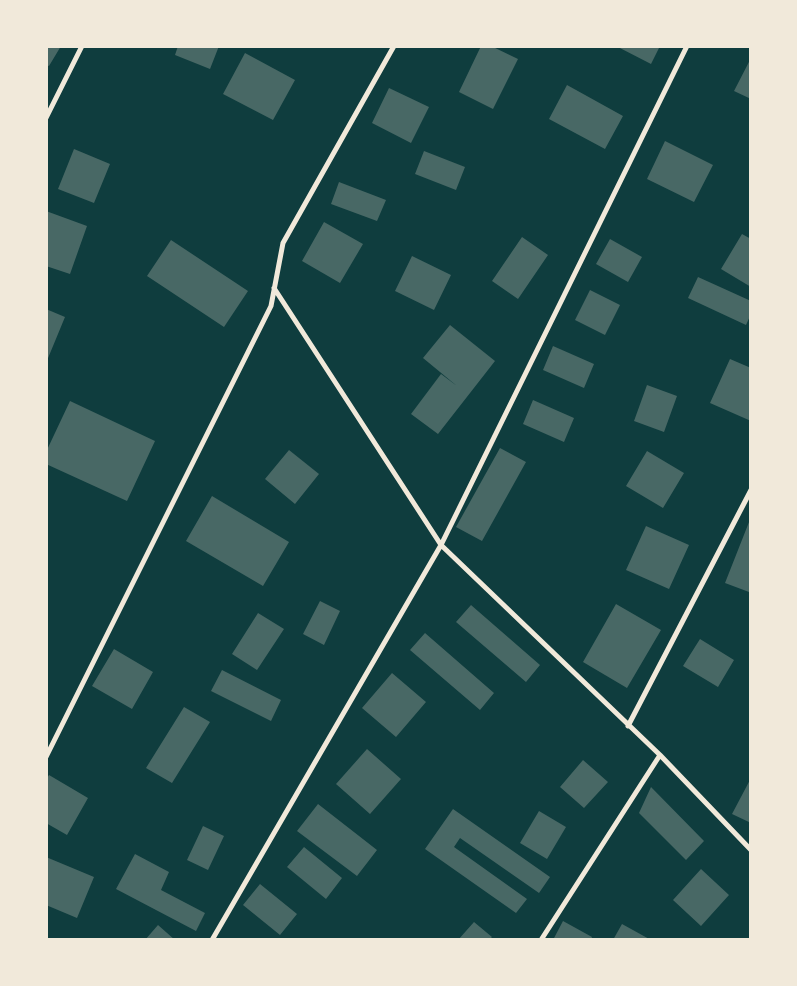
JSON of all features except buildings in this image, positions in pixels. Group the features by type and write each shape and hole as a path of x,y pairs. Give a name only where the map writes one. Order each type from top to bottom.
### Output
{"street":[{"path":"46,118 82,46"},
{"path":"46,757 271,306 284,243 394,46"},
{"path":"212,940 441,544 688,46"},
{"path":"274,288 441,544 660,755 751,850"},
{"path":"628,726 751,490"},
{"path":"542,940 660,755"}]}
